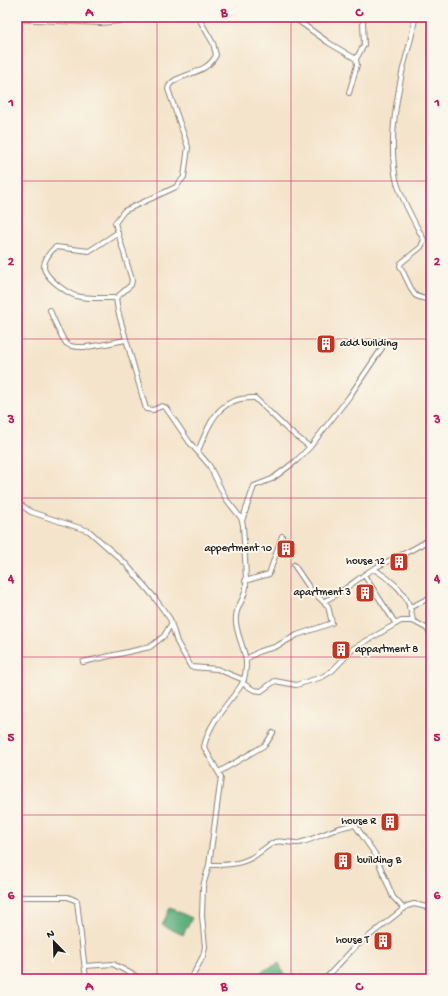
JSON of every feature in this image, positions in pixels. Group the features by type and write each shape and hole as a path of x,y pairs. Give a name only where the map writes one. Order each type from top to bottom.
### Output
{"street":[{"path":"17,19 101,23 155,17"},
{"path":"117,233 89,251 56,247 49,255 44,266 44,271 49,277 74,295 116,298 130,285 132,280 117,233 116,220 124,211 176,187 184,177 188,146 168,89 173,80 207,68 216,56 213,43 198,17"},
{"path":"293,17 322,39 356,59"},
{"path":"415,17 413,37 402,72 395,117 393,154 397,181 410,216 424,240 421,247 401,263 400,266 411,285 412,292 416,296 431,300"},
{"path":"348,93 356,65 356,59 364,45 363,22"},
{"path":"116,298 118,311 146,409 153,410 162,406 166,408 190,443 198,450 212,471 230,506 242,520"},
{"path":"50,310 64,340 72,346 82,347 126,340"},
{"path":"191,979 203,956 205,947 202,916 203,886 209,865 221,777 204,750 207,735 218,716 243,681 246,659 238,636 235,618 246,587 242,520 254,486 272,479 294,463 310,446 352,392 382,348"},
{"path":"198,450 208,427 221,407 236,399 245,398 255,398 287,429 310,446"},
{"path":"17,502 31,512 89,531 132,570 170,619 177,642 191,667 217,669 243,681 257,691 263,690 276,681 302,685 332,671 351,650 401,621 413,621 426,628 431,634"},
{"path":"245,581 269,574 282,536"},
{"path":"324,601 339,593 374,569 431,538"},
{"path":"246,659 260,651 275,647 297,635 332,623 328,606 311,590 294,565"},
{"path":"374,569 394,581 410,608 413,621"},
{"path":"364,575 396,624"},
{"path":"410,608 431,597"},
{"path":"83,662 150,647 164,636 171,624"},
{"path":"219,772 265,745 274,733"},
{"path":"209,865 230,865 241,862 251,858 275,842 297,843 307,841 325,833 355,825 375,854 393,897 404,909"},
{"path":"17,898 64,896 73,898 77,901 86,979"},
{"path":"325,979 354,948 407,906 414,904 431,908"},
{"path":"85,966 113,964 141,979"}],"green space":[{"path":"170,908 192,918 183,935 162,925"},
{"path":"279,963 285,977 281,979 264,979 261,972"}],"place":[{"name":"add building","path":"326,344"},
{"name":"appertment 10","path":"286,549"},
{"name":"house 12","path":"399,562"},
{"name":"apartment 3","path":"365,593"},
{"name":"appartment 8","path":"341,650"},
{"name":"house R","path":"390,822"},
{"name":"building B","path":"343,861"},
{"name":"house T","path":"383,941"}]}
